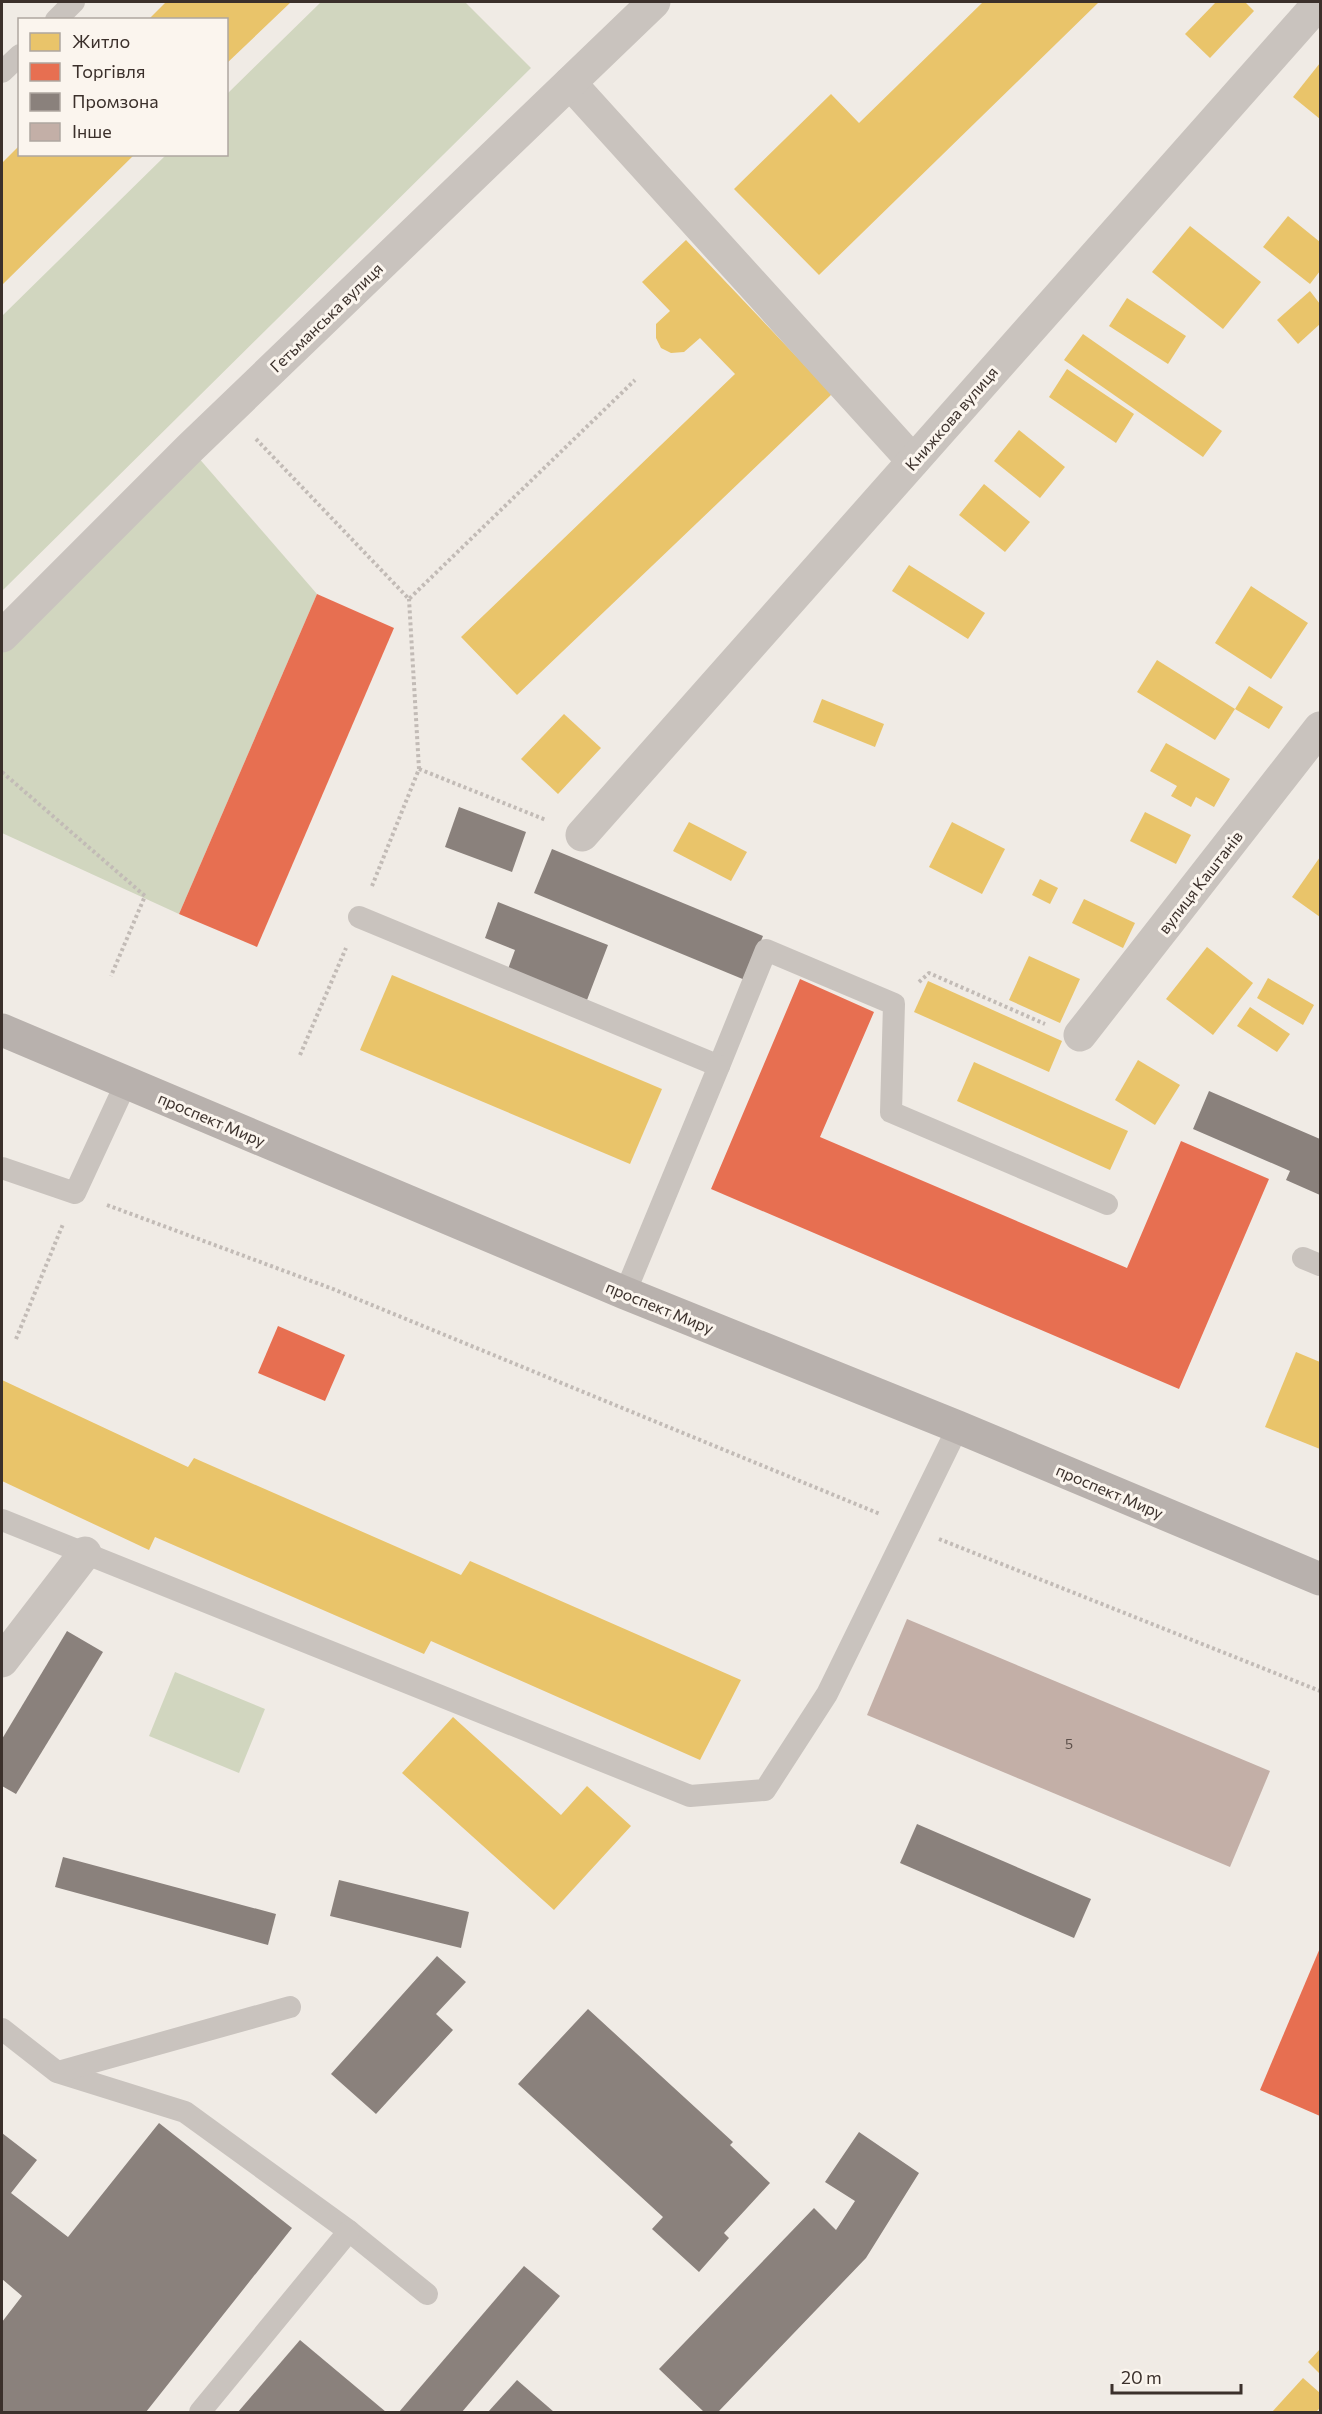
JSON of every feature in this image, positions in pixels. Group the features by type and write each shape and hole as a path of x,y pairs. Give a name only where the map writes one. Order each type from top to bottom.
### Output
{"main road":[{"name":"проспект Миру","path":"2,1030 625,1293 958,1427 1320,1579"}],"street":[{"name":"Гетьманська вулиця","path":"4,628 654,2"},
{"name":"Книжкова вулиця","path":"582,835 1320,2"},
{"path":"570,83 913,461"},
{"name":"вулиця Каштанів","path":"1080,1035 1320,728"},
{"path":"2,1661 85,1553"}],"lane":[{"path":"58,18 74,2"},
{"path":"2,72 18,57"},
{"path":"359,917 718,1066"},
{"path":"625,1293 766,950 894,1004 891,1112 1107,1204"},
{"path":"2,1168 75,1193 126,1083"},
{"path":"2,1520 690,1796 765,1790 827,1694 958,1427"},
{"path":"57,2072 290,2007"},
{"path":"2,2029 57,2072 185,2112 349,2231 427,2294"},
{"path":"200,2412 349,2231"}],"path":[{"path":"409,599 635,380"},
{"path":"229,411 409,599 419,769 300,1055"},
{"path":"419,769 582,835"},
{"path":"2,772 145,896 111,976"},
{"path":"894,1004 929,973 1049,1026 1080,1035"},
{"path":"16,1339 75,1193 333,1289 909,1527 1320,1690"}],"green space":[{"path":"321,2 465,2 531,68 3,590 2,316 165,156 228,156 228,93"},
{"path":"190,448 317,594 179,914 2,833 2,636"},
{"path":"175,1672 265,1709 239,1773 149,1736"}],"building: Житло":[{"path":"166,2 291,2 228,62 228,18 150,18"},
{"path":"983,2 1099,2 819,275 734,189 831,94 859,123"},
{"path":"1216,2 1245,2 1254,11 1210,58 1185,34"},
{"path":"1320,63 1320,119 1293,97"},
{"path":"18,147 18,156 133,156 2,285 2,163"},
{"path":"1288,216 1320,242 1320,271 1310,284 1263,247"},
{"path":"1190,226 1261,282 1223,329 1152,272"},
{"path":"686,240 832,394 517,695 461,637 735,374 700,338 684,352 671,353 661,348 656,338 656,324 670,311 642,282"},
{"path":"1310,291 1320,304 1320,324 1298,344 1277,320"},
{"path":"1127,298 1186,336 1168,364 1109,326"},
{"path":"1083,334 1222,431 1203,457 1064,360"},
{"path":"1067,369 1134,414 1116,443 1049,397"},
{"path":"1019,430 1065,467 1040,498 994,461"},
{"path":"984,484 1030,522 1005,552 959,515"},
{"path":"909,565 985,613 968,639 892,591"},
{"path":"1251,586 1308,623 1271,679 1215,643"},
{"path":"1157,660 1235,709 1215,740 1137,692"},
{"path":"1249,686 1283,707 1269,729 1235,709"},
{"path":"822,699 884,724 875,747 813,722"},
{"path":"564,714 601,748 558,794 521,759"},
{"path":"1166,743 1230,779 1214,807 1196,797 1191,807 1171,796 1177,786 1150,771"},
{"path":"1145,812 1191,835 1176,864 1130,841"},
{"path":"689,822 747,852 731,881 673,851"},
{"path":"952,822 1005,849 982,894 929,867"},
{"path":"1320,857 1320,917 1292,897"},
{"path":"1040,879 1058,888 1050,904 1032,895"},
{"path":"1084,899 1135,923 1123,948 1072,923"},
{"path":"1207,947 1253,983 1213,1035 1166,999"},
{"path":"1029,956 1080,979 1060,1023 1009,1000"},
{"path":"392,975 662,1089 630,1164 360,1050"},
{"path":"1268,978 1314,1005 1303,1025 1257,998"},
{"path":"928,981 1062,1041 1049,1072 914,1012"},
{"path":"1250,1007 1290,1034 1277,1052 1237,1026"},
{"path":"1138,1060 1180,1085 1155,1125 1115,1100"},
{"path":"974,1062 1128,1131 1110,1170 957,1101"},
{"path":"1296,1352 1320,1362 1320,1449 1265,1427"},
{"path":"2,1380 188,1467 194,1458 461,1575 470,1561 741,1680 700,1760 431,1641 424,1654 155,1537 149,1550 2,1481"},
{"path":"453,1717 561,1815 587,1786 631,1826 554,1910 402,1773"},
{"path":"1320,2349 1320,2374 1308,2362"},
{"path":"1303,2378 1320,2393 1320,2408 1316,2412 1272,2412"}],"building: Торгівля":[{"path":"317,594 394,628 257,947 179,914"},
{"path":"800,979 874,1012 820,1137 1127,1268 1181,1141 1269,1179 1179,1389 711,1189"},
{"path":"278,1326 345,1355 325,1401 258,1373"},
{"path":"1320,1948 1320,2116 1260,2090"}],"building: Промзона":[{"path":"459,807 526,832 512,872 445,847"},
{"path":"552,849 763,936 745,980 534,893"},
{"path":"498,902 608,945 587,1000 508,969 515,950 485,938"},
{"path":"1209,1091 1320,1139 1320,1195 1286,1180 1290,1171 1193,1129"},
{"path":"67,1631 103,1652 16,1794 2,1786 2,1739"},
{"path":"917,1824 1091,1899 1074,1938 900,1863"},
{"path":"63,1857 276,1914 268,1945 55,1887"},
{"path":"339,1880 469,1912 461,1948 330,1916"},
{"path":"437,1956 466,1982 436,2014 453,2030 376,2114 331,2074"},
{"path":"588,2009 733,2142 730,2145 770,2183 724,2233 729,2238 699,2272 652,2229 663,2217 518,2084"},
{"path":"159,2123 292,2228 146,2412 2,2412 2,2322 22,2296 2,2279 2,2133 37,2160 11,2193 68,2237"},
{"path":"859,2132 919,2173 866,2258 718,2412 704,2412 659,2369 814,2208 836,2230 855,2201 825,2182"},
{"path":"524,2266 560,2296 462,2412 399,2412"},
{"path":"300,2340 386,2412 238,2412"},
{"path":"517,2380 554,2412 488,2412"}],"building: Інше":[{"path":"907,1619 1270,1771 1230,1867 867,1715"}]}
